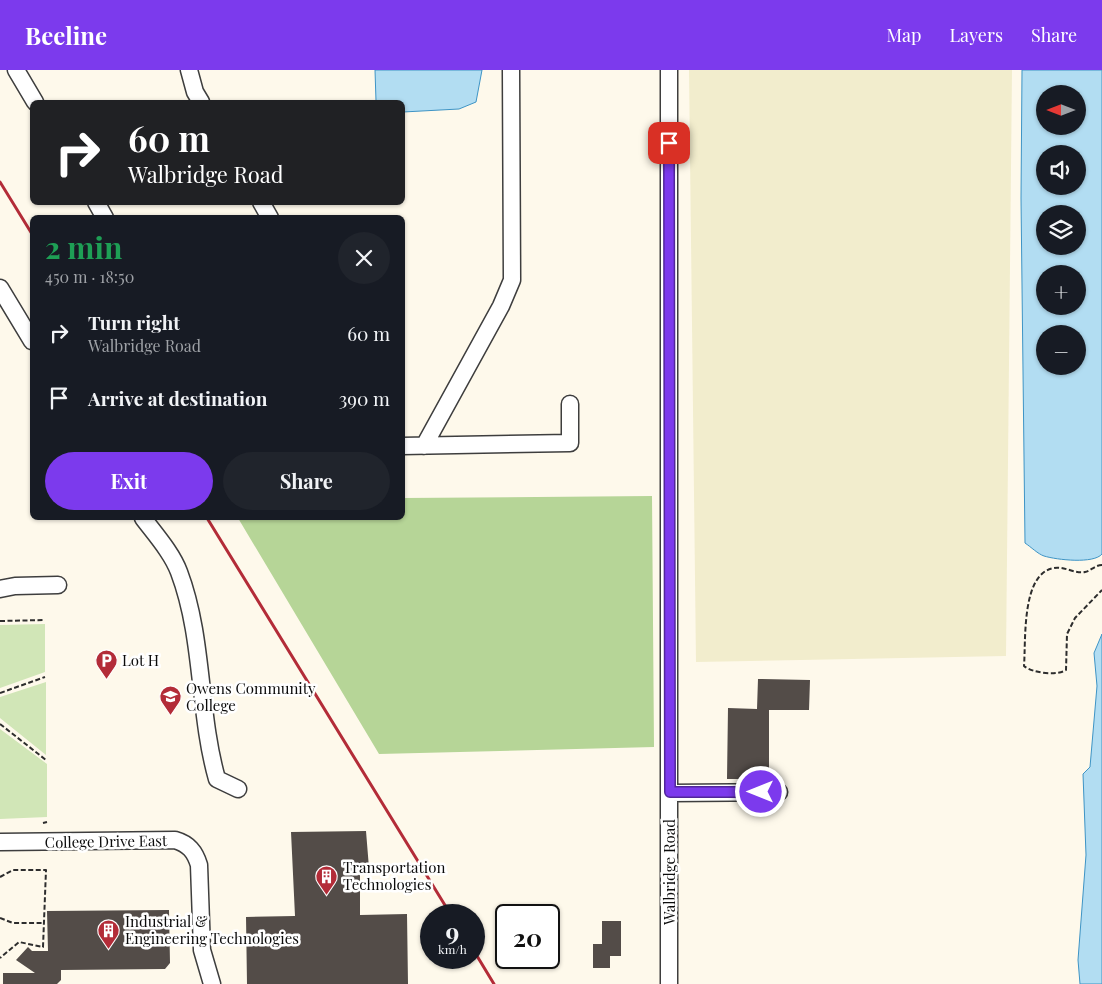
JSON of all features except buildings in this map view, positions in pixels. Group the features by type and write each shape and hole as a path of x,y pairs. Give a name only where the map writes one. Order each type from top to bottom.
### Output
{"street":[{"path":"16,70 34,100"},
{"path":"189,70 195,92 200,100"},
{"path":"424,446 501,306 512,280 511,70"},
{"name":"Walbridge Road","path":"669,70 669,984"},
{"path":"0,288 30,338"},
{"path":"405,444 424,446 570,443 570,404"},
{"path":"144,520 178,570 190,610 209,750 217,779 238,789"},
{"path":"0,589 15,586 58,585"},
{"path":"670,792 780,792"},
{"name":"College Drive East","path":"0,842 176,840 184,842 196,856 199,865 202,950 212,984"}],"path":[{"path":"1102,565 1084,573 1069,568 1052,568 1035,580 1029,594 1024,666 1029,670 1061,673 1066,670 1067,634 1075,618 1102,590"},
{"path":"0,621 45,620"},
{"path":"0,693 46,677"},
{"path":"0,724 46,760"},
{"path":"43,823 47,822"},
{"path":"0,877 13,870 46,870 43,947 19,942 0,958"},
{"path":"0,918 13,924 44,923"}],"shaded area":[{"path":"689,70 1012,70 1006,656 696,662"}],"green space":[{"path":"652,496 654,747 379,754 239,520 405,520 405,498"},
{"path":"45,624 45,672 0,688 0,625"},
{"path":"46,682 46,755 0,718 0,697"},
{"path":"0,729 47,764 47,817 0,819"}],"water":[{"path":"375,70 482,70 476,102 459,109 405,112 405,100 376,100"},
{"path":"1022,70 1102,70 1102,554 1091,559 1066,560 1039,554 1025,543 1021,198"},
{"path":"1102,634 1102,984 1080,984 1078,960 1086,855 1083,774 1090,767 1097,686 1094,653"}],"railway":[{"path":"0,182 30,231"},
{"path":"208,520 444,904"},
{"path":"485,969 494,984"}],"place":[{"name":"Lot H","path":"106,679"},
{"name":"Owens Community College","path":"170,716"},
{"name":"Transportation Technologies","path":"327,895"},
{"name":"Industrial & Engineering Technologies","path":"109,949"}],"route":[{"path":"669,143 670,792 761,792"}]}
